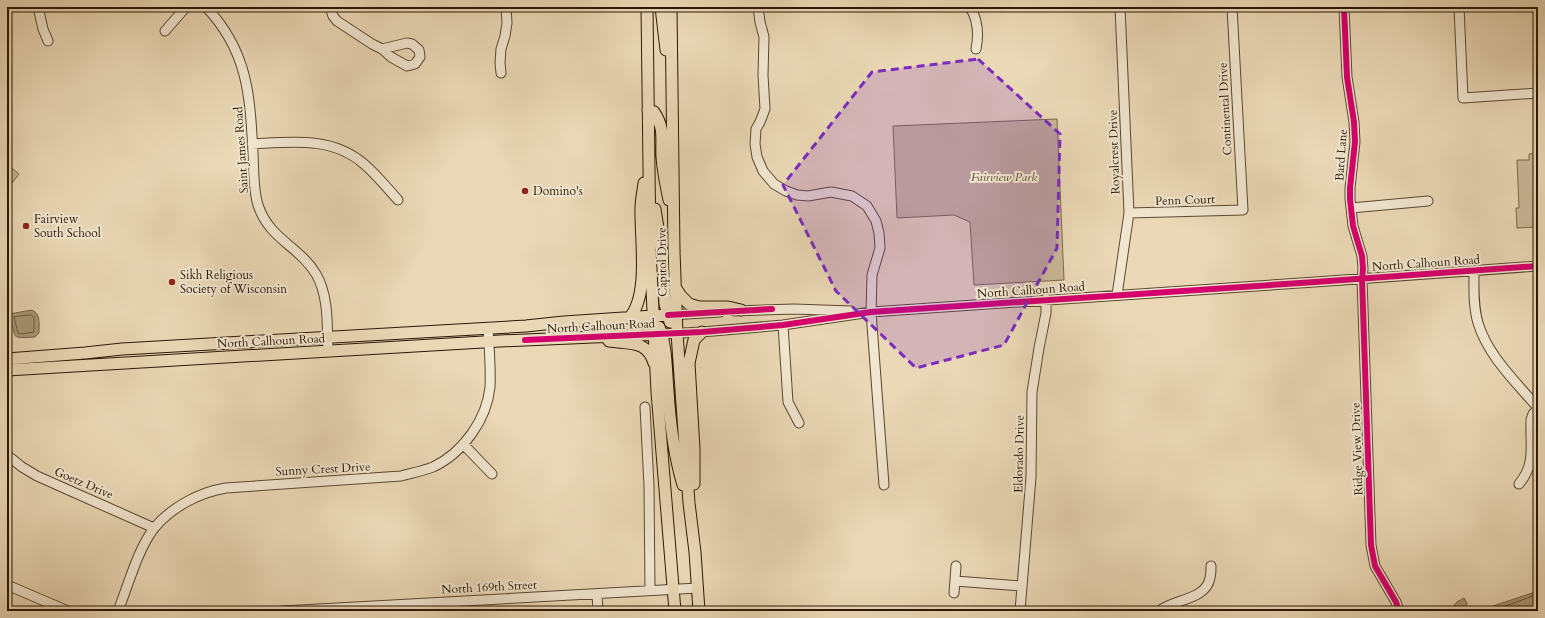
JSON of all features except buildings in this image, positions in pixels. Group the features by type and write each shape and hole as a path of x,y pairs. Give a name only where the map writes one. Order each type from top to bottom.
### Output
{"main road":[{"name":"Capitol Drive","path":"647,7 650,249 654,316"},
{"path":"661,7 663,33 672,96"},
{"name":"Capitol Drive","path":"671,7 675,287 672,315"},
{"path":"648,110 654,112 660,122 662,130 664,180 674,222"},
{"path":"629,318 637,305 642,284 641,209 649,147"},
{"path":"649,173 662,253 663,284 677,333 689,503 700,611"},
{"path":"675,287 680,296 689,304 699,307 728,307 741,310"},
{"name":"North Calhoun Road","path":"7,358 122,349 328,338 672,315"},
{"path":"654,316 658,334 677,466 689,503"},
{"path":"695,552 694,449 689,363 694,340 702,332"},
{"path":"658,334 656,370 660,437 675,611"},
{"name":"North Calhoun Road","path":"7,370 489,342 658,334"},
{"path":"575,338 642,346 650,353 656,370"}],"street":[{"path":"38,7 42,29 48,41"},
{"path":"165,31 186,7"},
{"name":"Saint James Road","path":"206,7 228,36 241,62 249,94 256,194 261,214 272,230 300,255 317,275 324,296 326,308 328,351"},
{"path":"330,7 333,16 337,21 382,49"},
{"path":"501,73 500,49 505,36 507,23 506,7"},
{"path":"758,7 764,37 763,55 765,110 756,129 755,144 757,157 763,171 774,184 797,195 808,196 831,192 844,193 852,196 867,206 876,220 880,248 872,275 871,312 884,485"},
{"path":"970,7 975,15 979,35 976,48"},
{"name":"Royalcrest Drive","path":"1117,294 1129,213 1120,7"},
{"name":"Continental Drive","path":"1232,7 1243,210"},
{"name":"Bard Lane","path":"1344,7 1348,78 1355,142 1350,188 1351,208 1353,226 1362,256 1362,279"},
{"path":"1459,7 1463,98 1538,93"},
{"path":"252,144 304,142 320,143 339,149 364,164 398,200"},
{"path":"1351,208 1428,201"},
{"name":"Penn Court","path":"1129,213 1243,210"},
{"name":"North Calhoun Road","path":"658,334 782,325 871,312 1538,266"},
{"path":"1474,271 1474,301 1477,322 1483,337 1494,356 1538,408 1533,414 1531,420 1530,466 1526,476 1519,484"},
{"name":"Ridge View Drive","path":"1362,279 1371,545 1374,566 1396,602 1399,611"},
{"name":"Eldorado Drive","path":"1020,611 1031,477 1032,392 1038,348 1046,313 1046,299"},
{"name":"North Calhoun Road","path":"672,315 741,310 794,309 871,312"},
{"path":"782,325 788,402 799,423"},
{"name":"Sunny Crest Drive","path":"118,611 141,551 154,528 178,508 194,498 213,490 248,486 401,476 424,471 448,457 463,444 482,416 488,400 490,370 488,328"},
{"path":"645,407 649,486 650,589"},
{"path":"463,444 492,474"},
{"name":"Goetz Drive","path":"7,455 22,467 37,476 154,528"},
{"path":"954,593 956,566"},
{"path":"1159,611 1200,593 1210,579 1211,566"},
{"path":"955,581 1021,586"},
{"path":"7,585 68,611"},
{"name":"North 169th Street","path":"282,611 429,607 650,589 698,588"},
{"path":"597,594 598,611"}],"highlighted area":[{"path":"978,59 1060,134 1057,248 1004,345 916,368 836,291 783,185 872,72"}],"green space":[{"name":"Fairview Park","path":"1057,119 1064,280 974,285 970,222 954,215 897,218 893,126"},
{"path":"1538,153 1538,227 1517,228 1516,208 1519,208 1517,160 1529,160 1529,154"},
{"path":"7,164 19,174 9,187 7,185"}],"water":[{"path":"32,310 38,317 39,333 35,337 16,337 8,317 9,314"},
{"path":"1538,589 1538,611 1487,611 1490,607 1535,592"},
{"path":"1464,598 1467,603 1466,610 1449,611 1457,602"}],"cycle path":[{"path":"1344,7 1347,77 1354,122 1355,142 1350,199 1353,226 1362,256 1363,269 1362,279 1371,545 1375,566 1396,602 1399,611"},
{"path":"525,340 702,332 783,325 871,312 1538,266"},
{"path":"668,315 772,309"}],"place":[{"name":"Domino's","path":"525,191"},
{"name":"Fairview South School","path":"26,226"},
{"name":"Sikh Religious Society of Wisconsin","path":"172,282"}]}
